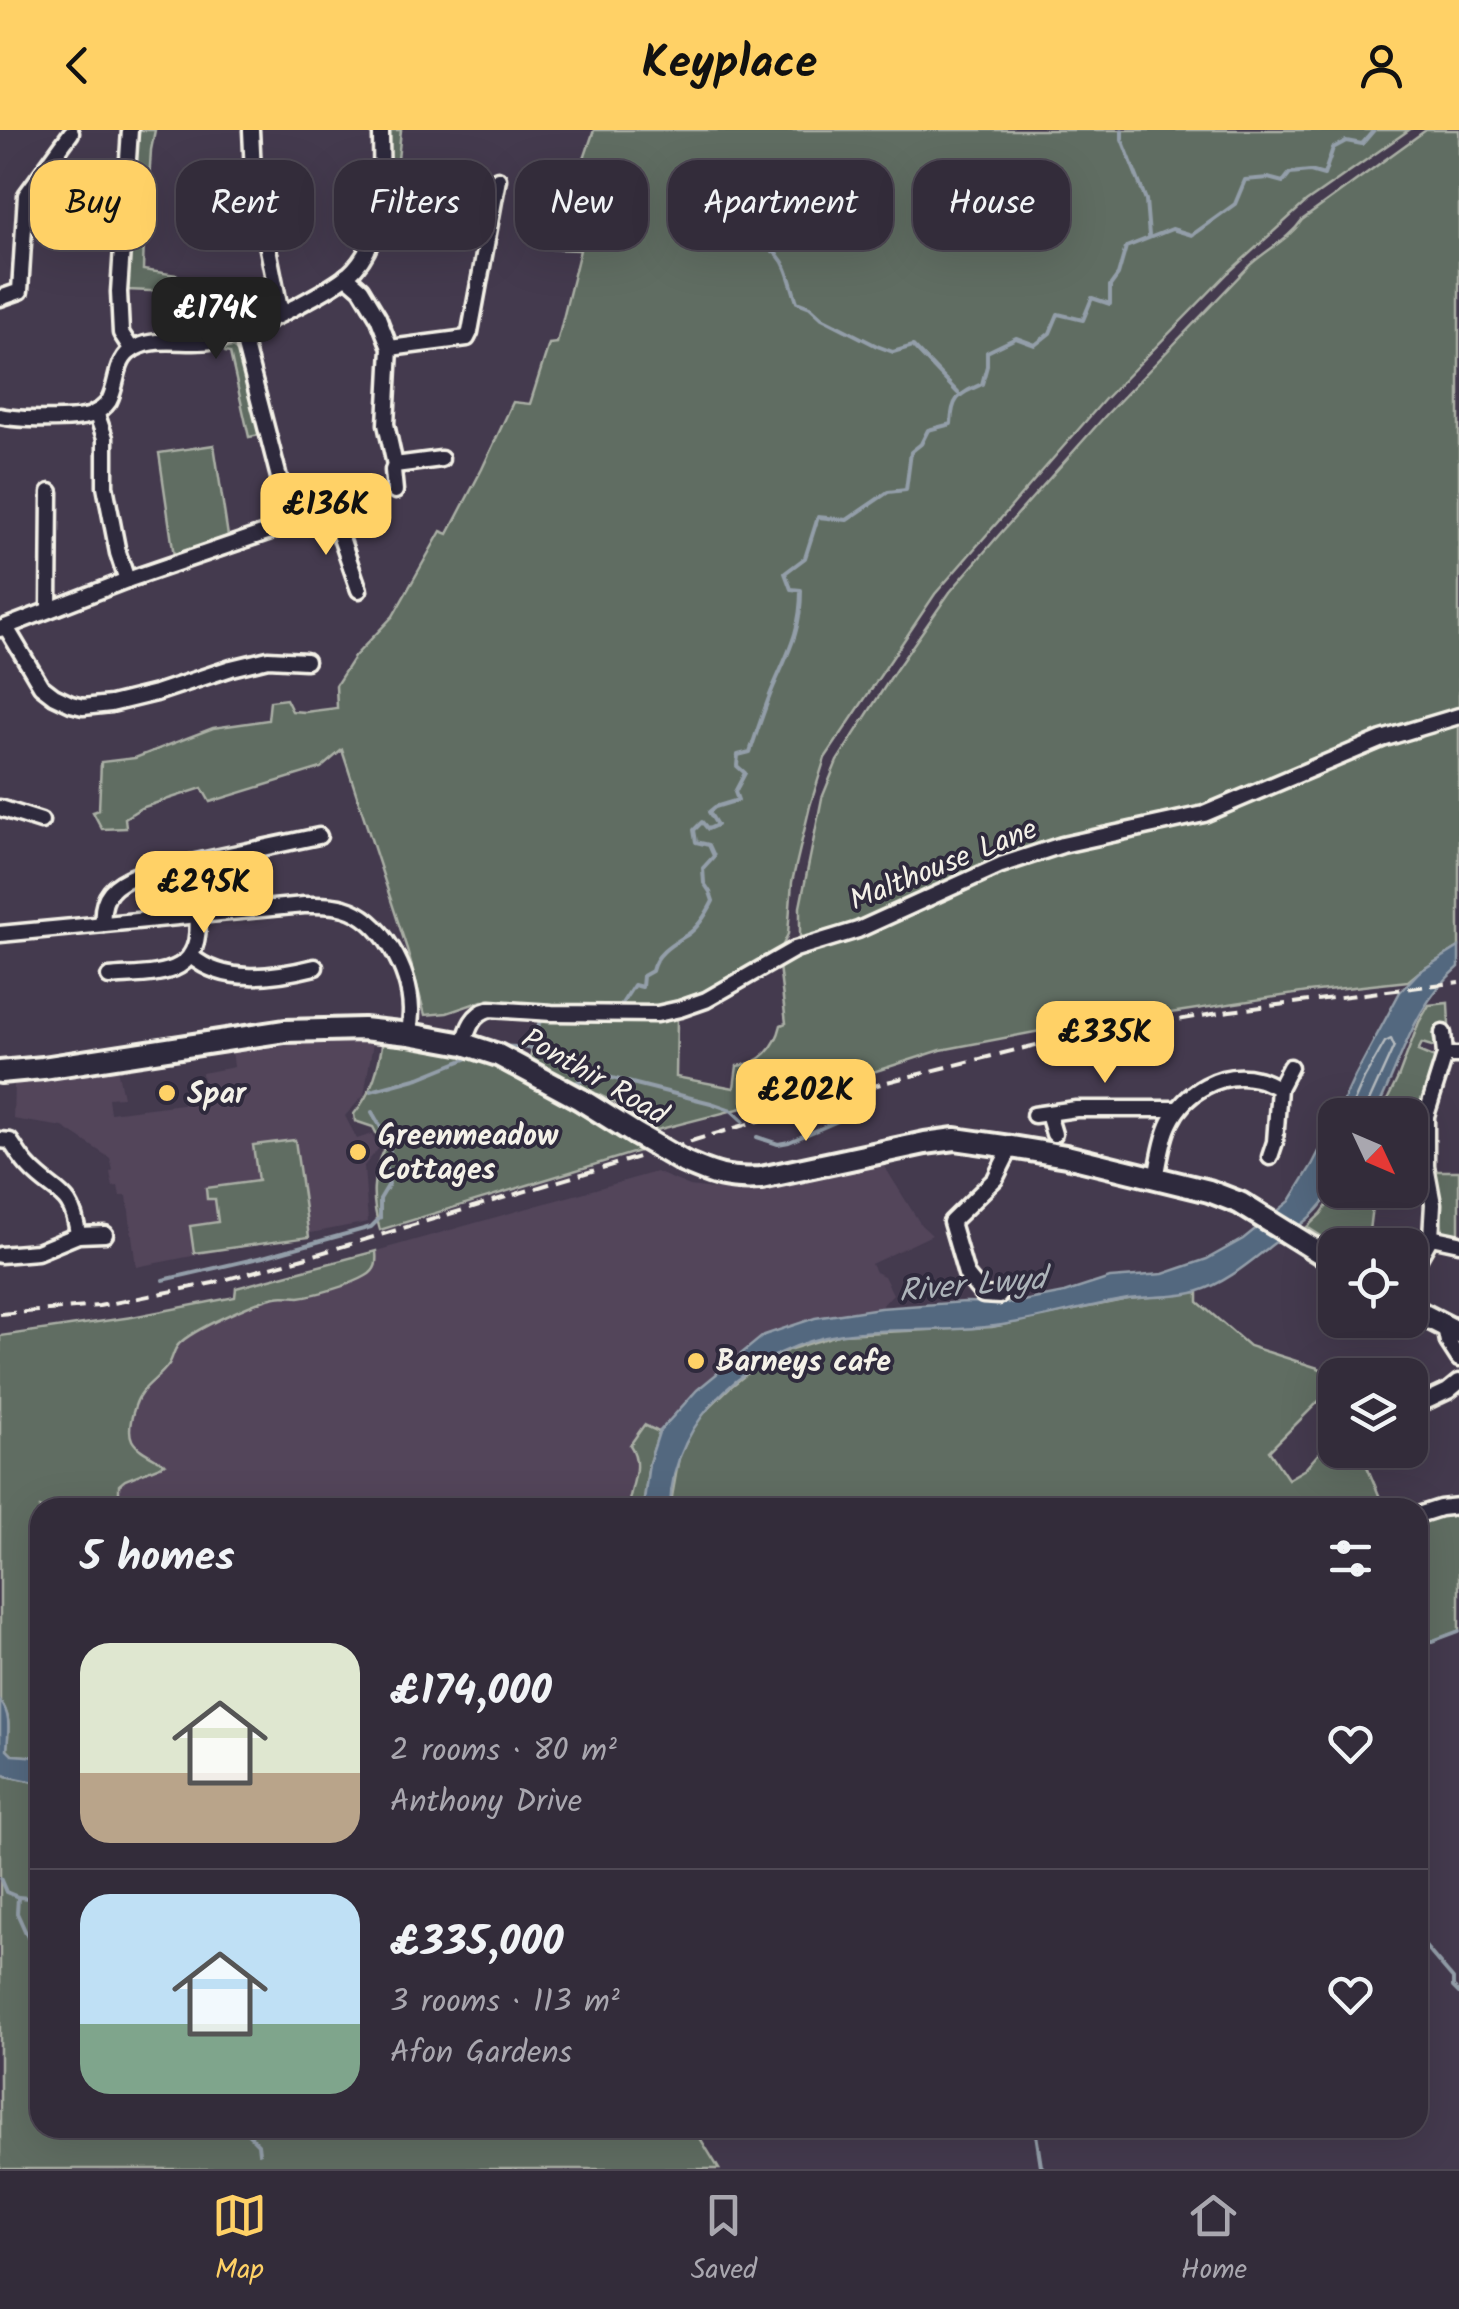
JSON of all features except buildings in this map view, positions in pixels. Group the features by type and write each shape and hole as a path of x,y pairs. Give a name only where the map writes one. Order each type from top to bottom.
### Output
{"main road":[{"name":"Ponthir Road","path":"0,1072 286,1032 350,1028 409,1034 498,1055 684,1162 735,1180 954,1140 1066,1156 1209,1191 1240,1203 1318,1251"},
{"path":"1428,1317 1452,1330"}],"street":[{"path":"130,130 119,292 121,333 132,350"},
{"path":"251,130 253,173 281,314"},
{"path":"0,416 80,417 96,412 108,401 120,361 132,350 158,342 208,341 242,334 346,276 365,253 376,226 382,130"},
{"path":"0,298 20,291 26,196 71,133"},
{"path":"390,348 467,338 498,179"},
{"path":"346,276 361,289 390,348 386,424 395,465 395,492"},
{"path":"242,334 291,524"},
{"path":"96,412 104,438 105,486 126,580"},
{"path":"395,465 441,459"},
{"path":"49,608 50,492"},
{"path":"306,661 268,659 156,693 83,707 54,696 41,686 3,628 126,580 309,518 331,520 337,526 359,590"},
{"name":"Malthouse Lane","path":"464,1044 469,1025 482,1011 658,1014 680,1009 706,1000 795,949 873,924 1001,865 1062,845 1204,814 1382,739 1459,716"},
{"path":"0,808 41,821"},
{"path":"102,924 102,910 109,894 118,883 140,874 318,836"},
{"path":"0,934 304,905 340,906 371,922 394,951 411,1006 409,1034"},
{"path":"120,982 175,970 191,956 199,934 197,915"},
{"path":"191,956 220,974 269,976 315,967"},
{"path":"1428,1242 1432,1204 1426,1166 1426,1116 1452,1055 1443,1034"},
{"path":"1270,1156 1282,1142 1279,1088 1290,1067"},
{"path":"1156,1178 1168,1127 1195,1091 1216,1081 1240,1078 1256,1078 1279,1088"},
{"path":"1054,1134 1041,1115 1111,1107 1178,1109"},
{"path":"0,1140 10,1141 30,1168 62,1194 71,1207 78,1235"},
{"path":"999,1296 983,1295 966,1274 951,1222 995,1179 1011,1147"},
{"path":"0,1255 38,1252 78,1235 105,1234"},
{"path":"1431,1237 1459,1243"},
{"path":"1452,1330 1448,1342 1459,1358"},
{"path":"1428,1400 1459,1382"},
{"path":"1428,1513 1459,1506"}],"shaded area":[{"path":"310,1036 374,1037 364,1095 345,1116 357,1139 372,1134 379,1148 364,1166 368,1222 136,1267 127,1196 120,1196 118,1186 113,1187 110,1158 63,1127 13,1119 14,1082 117,1068 123,1097 108,1098 110,1113 205,1101 202,1073 234,1067 232,1049"},
{"path":"883,1164 921,1225 932,1235 871,1264 875,1272 884,1276 893,1294 880,1308 815,1318 764,1335 697,1390 659,1432 643,1426 630,1498 119,1498 118,1485 164,1464 130,1441 130,1420 137,1399 169,1364 176,1346 232,1314 277,1296 301,1297 377,1263 376,1251 656,1172 690,1186 761,1191"}],"green space":[{"path":"137,130 155,130 150,160 135,160"},
{"path":"388,130 401,130 398,160 386,160"},
{"path":"594,130 1409,130 1306,202 1228,273 1105,399 935,594 825,758 792,882 788,934 781,949 699,995 656,1006 482,1001 447,1013 425,1015 342,750 321,768 210,802 202,788 141,808 125,818 126,828 102,829 93,812 99,810 101,762 135,758 213,728 268,720 270,701 286,699 292,711 337,708 336,685 354,657 393,616 441,531 448,534 513,402 530,404 549,344 557,343 580,250 648,250 648,160 584,160"},
{"path":"1426,130 1459,130 1459,709 1198,809 1113,829 821,935 800,937 800,907 822,798 837,761 950,592 1106,415 1251,264 1302,220"},
{"path":"129,250 144,250 143,270 177,275 175,292 127,290"},
{"path":"232,347 239,352 260,435 249,437 230,353 225,352"},
{"path":"214,445 228,536 174,556 159,453"},
{"path":"1459,722 1459,947 1408,981 1164,1014 1121,1012 941,1050 839,1083 657,1130 618,1104 529,1061 540,1020 673,1016 677,1020 676,1077 734,1088 737,1066 766,1053 781,1025 786,1023 779,966 1017,864 1094,844 1199,824 1362,751"},
{"path":"1448,1003 1449,1025 1433,1034 1435,1047 1422,1043 1418,1051 1437,1059 1423,1098 1388,1098 1419,1022 1429,1005"},
{"path":"383,1039 466,1053 494,1063 646,1149 380,1230 374,1189 384,1148 373,1127 355,1121 354,1114 374,1078"},
{"path":"295,1140 309,1237 194,1253 190,1226 218,1222 215,1199 207,1199 206,1188 258,1181 253,1145"},
{"path":"1435,1171 1459,1171 1459,1236 1443,1230"},
{"path":"1325,1208 1372,1208 1369,1228 1318,1228 1318,1234 1307,1227"},
{"path":"376,1251 374,1268 360,1279 315,1294 267,1300 210,1324 179,1344 169,1364 145,1388 131,1419 131,1436 138,1448 165,1464 125,1480 119,1485 119,1498 30,1498 30,1756 12,1755 7,1750 8,1718 0,1701 0,1336 235,1297 236,1288"},
{"path":"1198,1292 1198,1302 1249,1346 1318,1368 1318,1402 1269,1451 1288,1479 1305,1469 1318,1454 1318,1468 1368,1468 1380,1498 672,1498 679,1457 698,1418 758,1365 791,1349 841,1334 992,1327 1128,1299"},
{"path":"644,1425 659,1432 644,1498 630,1498 636,1460 630,1445"},
{"path":"1445,1512 1459,1514 1459,1631 1428,1643 1428,1518"},
{"path":"0,1772 30,1781 30,2138 700,2138 719,2169 0,2169"}],"water":[{"path":"1459,947 1459,967 1418,1018 1382,1098 1345,1098 1400,992 1419,972"},
{"path":"1318,1153 1318,1208 1227,1278 1188,1294 1128,1299 995,1326 843,1334 780,1353 751,1370 703,1415 674,1474 671,1498 644,1498 649,1463 659,1432 697,1390 764,1335 815,1318 880,1308 1013,1303 1064,1293 1110,1278 1163,1274 1207,1259 1243,1239 1290,1201"},
{"path":"0,1701 8,1718 7,1750 12,1755 30,1756 30,1781 0,1772"}],"waterway":[{"path":"1122,130 1146,200 1149,236"},
{"path":"621,1005 634,985 642,987 643,976 652,971 661,954 699,924 713,901 704,883 703,868 714,856 709,845 696,842 694,830 702,822 708,829 717,825 709,812 738,800 735,792 745,773 737,766 738,755 750,752 799,618 801,590 791,589 785,573 805,558 818,517 847,520 888,492 906,490 911,452 921,444 928,430 951,424 958,398 982,384 987,352 1016,338 1035,345 1050,333 1058,314 1083,320 1092,298 1110,304 1110,286 1118,275 1126,247 1172,229 1192,235 1235,204 1245,180 1268,178 1283,182 1290,173 1310,171 1324,175 1333,148 1346,141 1362,144 1374,130"},
{"path":"771,250 789,276 797,302 877,346 893,352 913,346 958,393"},
{"path":"499,1046 533,1048 540,1020 557,1020"},
{"path":"371,1091 419,1078 473,1056"},
{"path":"575,1083 600,1075 711,1103 731,1110 743,1121"},
{"path":"163,1280 371,1227 380,1218 380,1199 389,1184 386,1167 391,1155 372,1112"},
{"path":"757,1137 778,1144 789,1142 854,1114"},
{"path":"1428,1643 1459,1631"},
{"path":"0,1878 6,1892 30,1898"},
{"path":"18,1897 17,1913 30,1942"},
{"path":"1428,1950 1453,1979 1453,1987 1459,1993"},
{"path":"252,2138 259,2153"},
{"path":"1037,2138 1044,2169"}],"railway":[{"path":"0,1314 99,1306 213,1283 887,1082 1040,1044 1230,1011 1459,982"}],"place":[{"name":"Spar","path":"167,1093"},
{"name":"Greenmeadow Cottages","path":"358,1152"},
{"name":"Barneys cafe","path":"696,1361"}],"water label":[{"name":"River Lwyd","path":"972,1284"}]}
